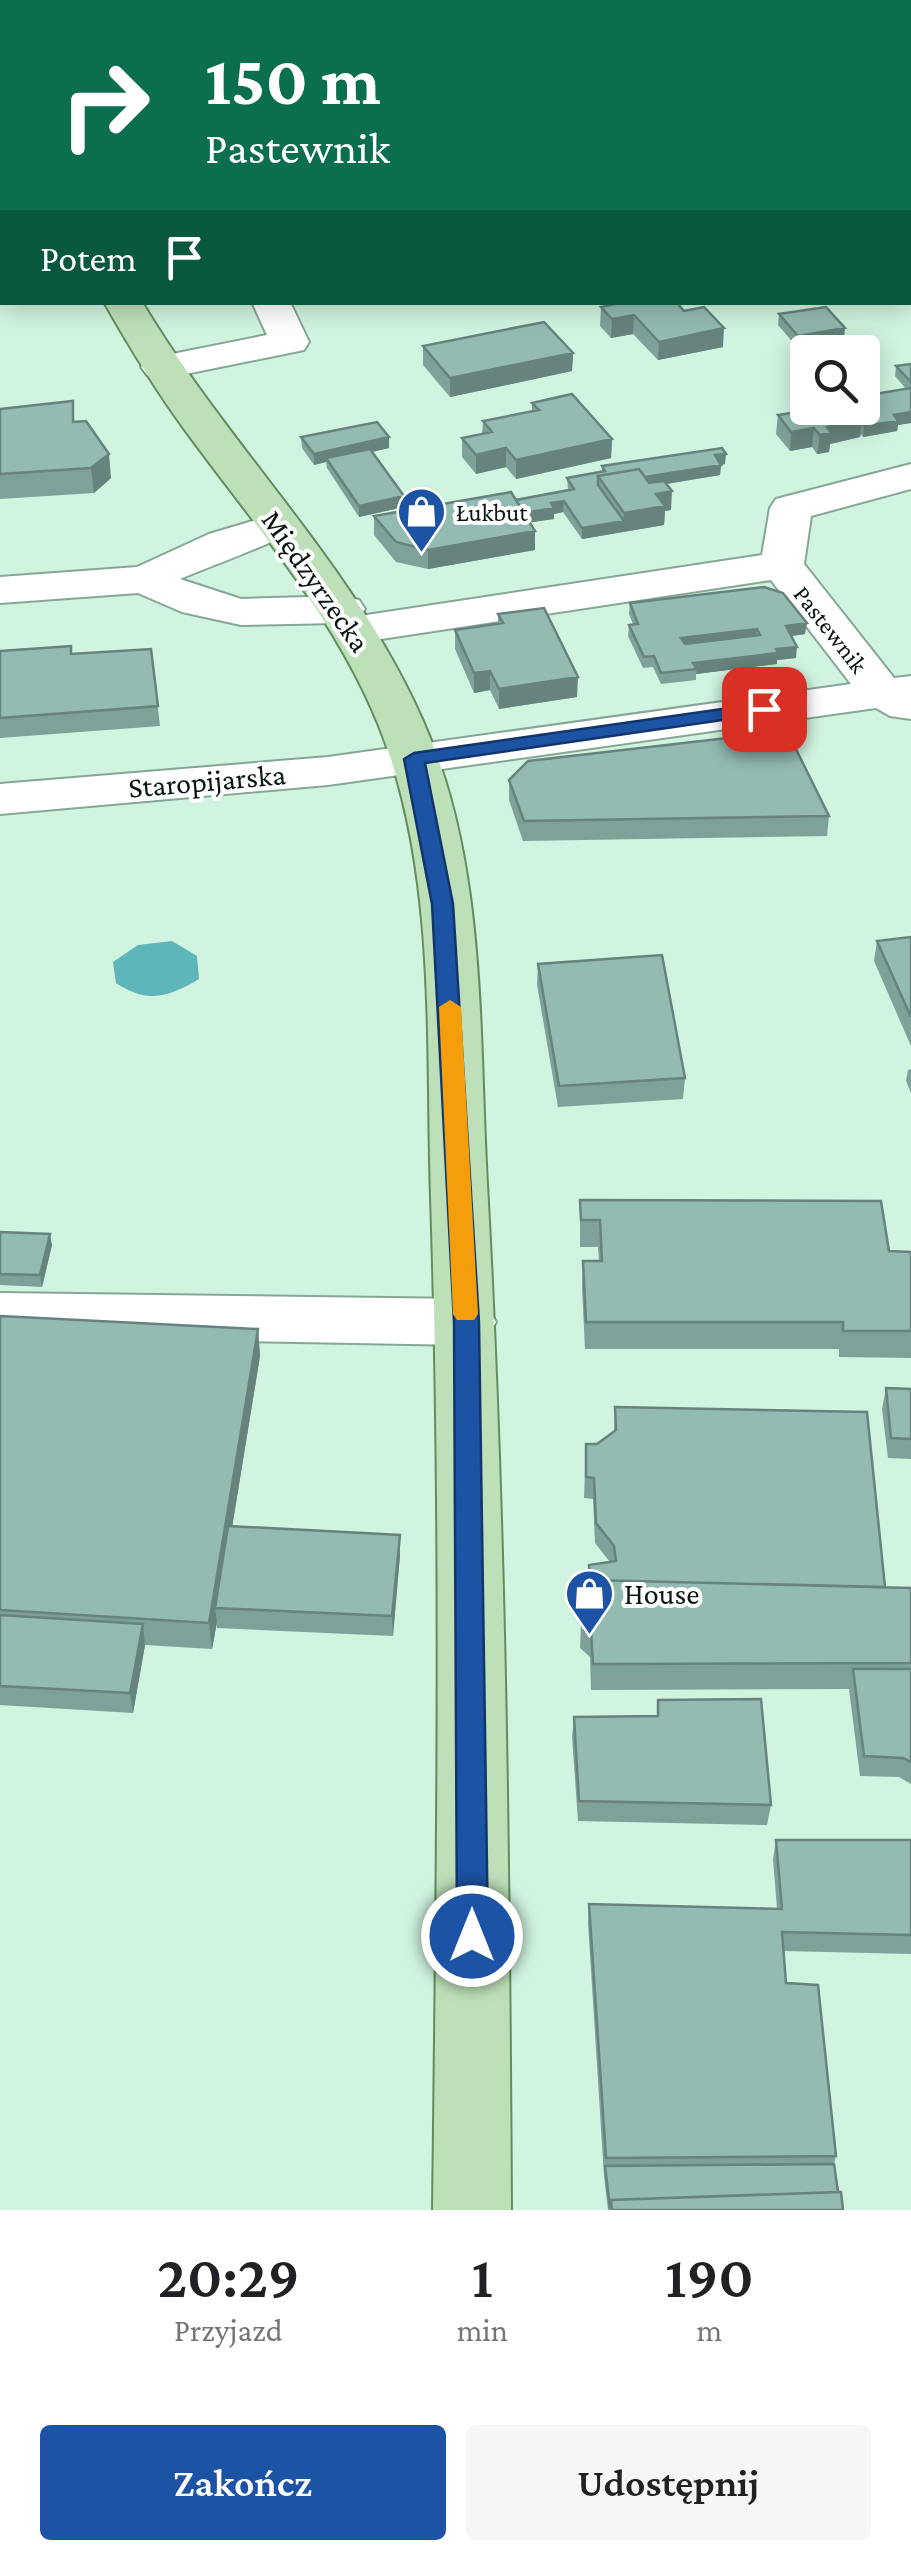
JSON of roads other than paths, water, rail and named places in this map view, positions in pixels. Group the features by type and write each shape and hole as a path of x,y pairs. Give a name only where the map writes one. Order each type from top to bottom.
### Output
{"main road":[{"name":"Międzyrzecka","path":"125,305 161,367 349,620 384,683 414,759 443,904 466,1322 472,2210"}],"street":[{"path":"161,367 290,342 272,305"},
{"name":"Pastewnik","path":"901,697 782,566 791,508 911,476"},
{"path":"0,590 145,578 224,543 279,526"},
{"path":"145,578 190,602 244,616 349,620 782,566"},
{"name":"Pastewnik","path":"414,759 901,697"},
{"name":"Staropijarska","path":"0,799 328,771 414,759"},
{"path":"0,1315 466,1322"}],"water":[{"path":"172,941 197,956 199,979 158,996 138,994 116,983 113,962 138,945"}],"place":[{"name":"Łukbut","path":"421,554"},
{"name":"House","path":"589,1636"}]}
